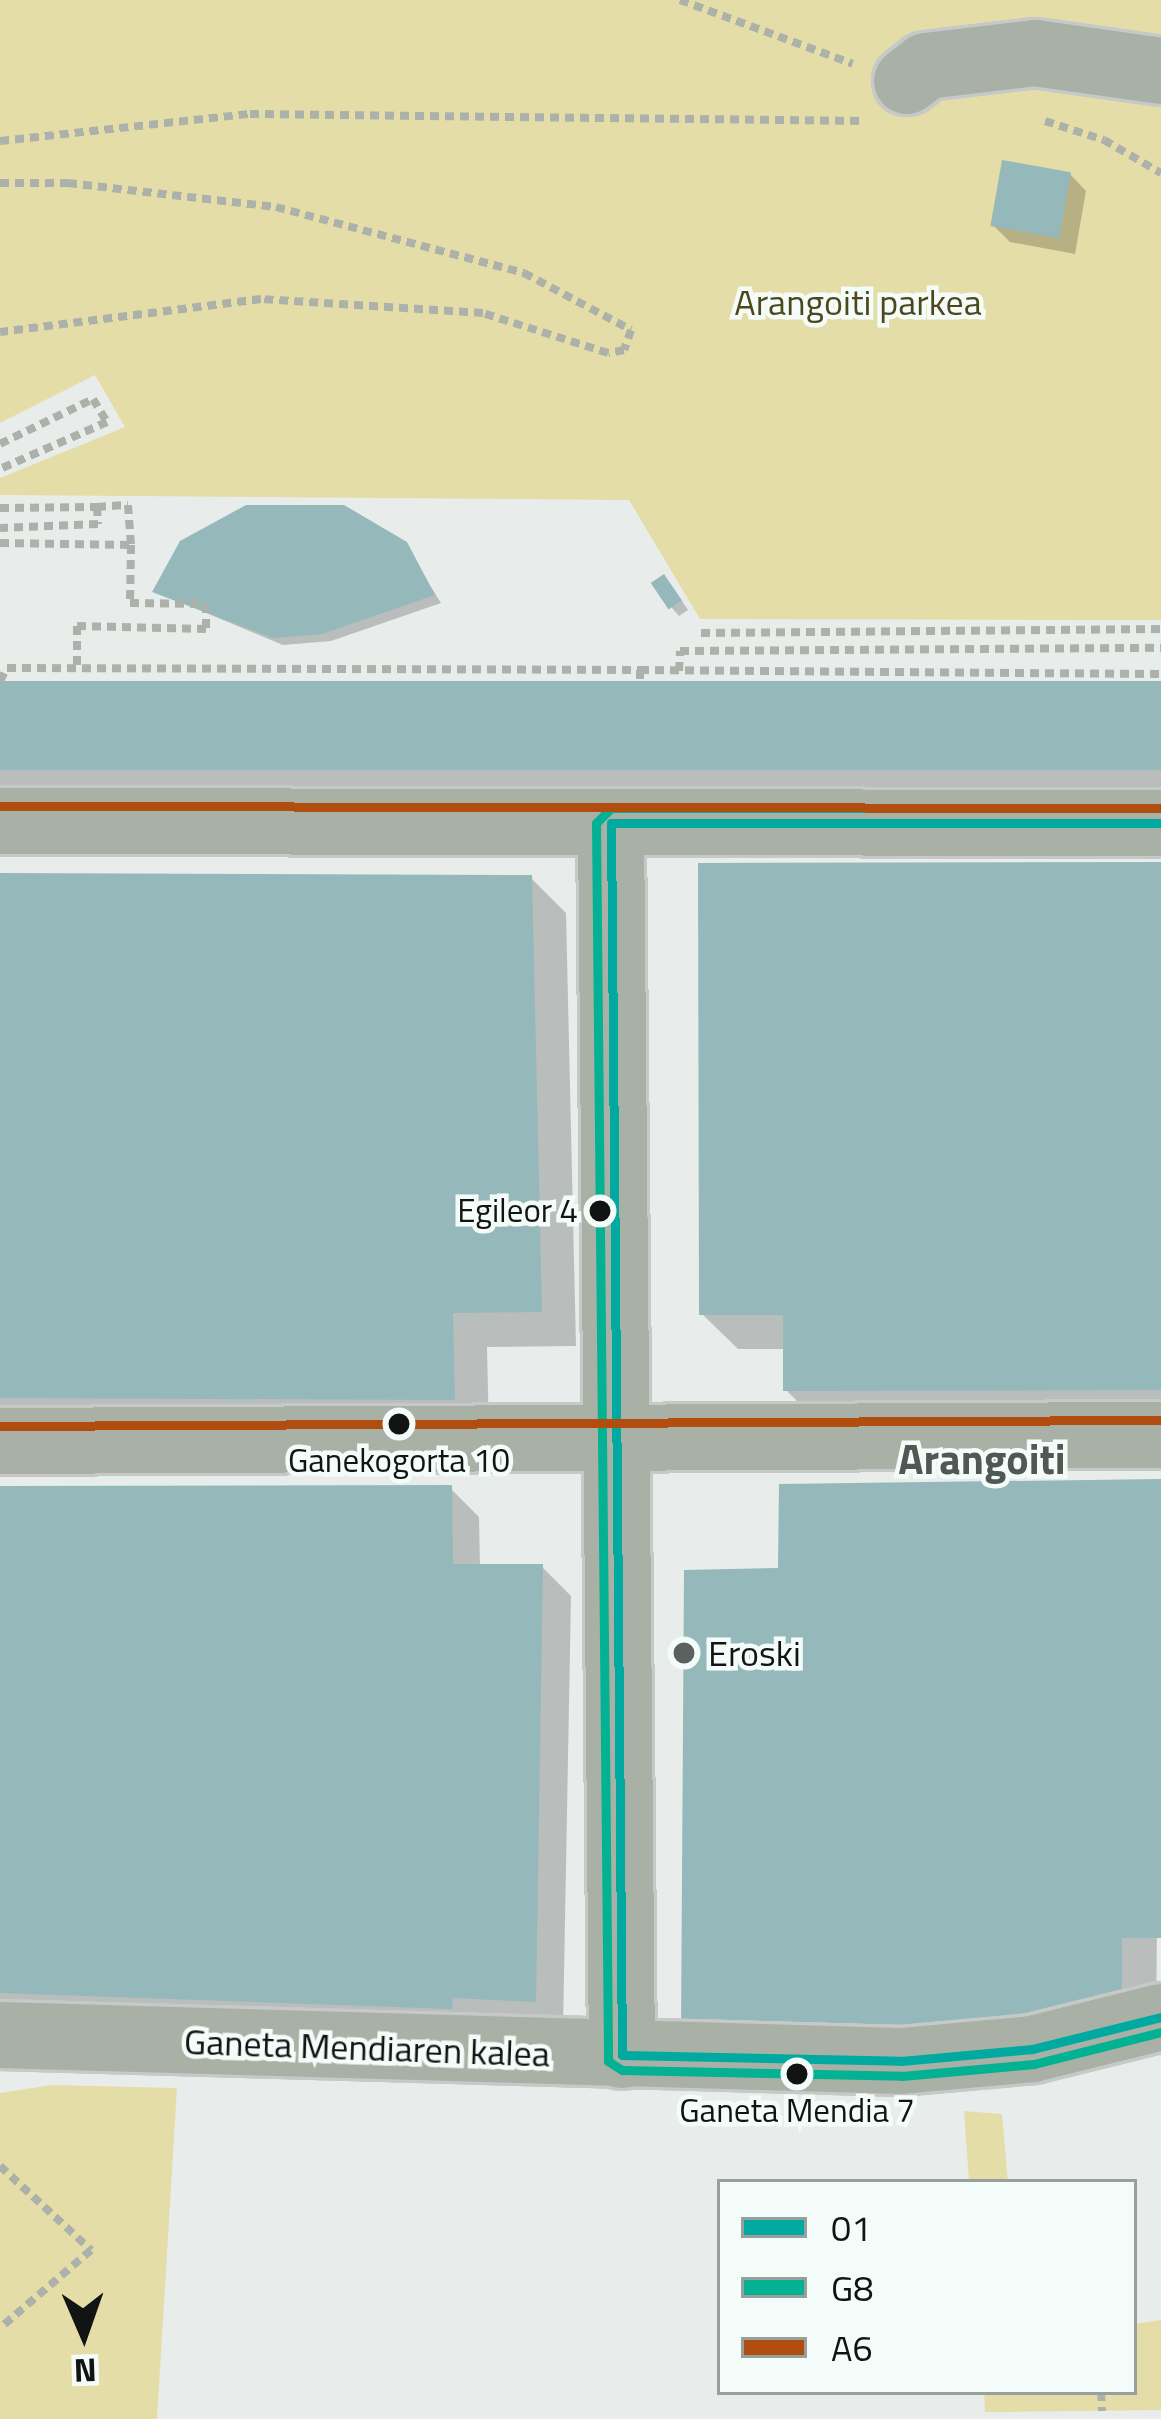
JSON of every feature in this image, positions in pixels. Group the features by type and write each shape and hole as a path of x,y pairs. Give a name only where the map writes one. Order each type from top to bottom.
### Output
{"street":[{"path":"908,81 926,66 1035,53 1161,70"},
{"path":"0,821 1161,823"},
{"path":"611,823 622,1434 622,2055"},
{"path":"0,1441 622,1434 1161,1435"},
{"name":"Ganeta Mendiaren kalea","path":"0,2035 901,2061 1031,2049 1161,2017"}],"path":[{"path":"0,141 250,114 859,122 880,117 908,81"},
{"path":"0,183 89,184 276,207 524,273 631,330 624,350 608,353 483,313 262,299 0,332"},
{"path":"0,444 93,399 106,422 0,469"},
{"path":"0,508 128,505 130,603 206,604 206,629 76,626 77,669"},
{"path":"0,527 98,524 97,507"},
{"path":"0,543 130,545"},
{"path":"701,633 1161,629"},
{"path":"679,671 680,651 1161,648"},
{"path":"0,681 7,668 1161,674"},
{"path":"640,670 640,684"},
{"path":"0,2166 91,2250 0,2328"},
{"path":"1101,2395 1102,2411"}],"green space":[{"name":"Arangoiti parkea","path":"0,0 1161,0 1161,620 700,619 629,500 0,495 0,478 125,427 95,375 0,423"},
{"path":"52,2085 177,2088 157,2419 0,2419 0,2093"},
{"path":"964,2111 1002,2114 1008,2179 969,2179"},
{"path":"1161,2320 1161,2410 985,2412 984,2395 1137,2395 1137,2324"}],"building":[{"path":"1002,160 1071,172 1059,238 990,226"},
{"path":"246,505 344,505 407,542 435,595 322,634 273,638 152,592 180,541"},
{"path":"664,574 682,601 669,609 651,583"},
{"path":"0,681 1161,681 1161,770 0,770"},
{"path":"1161,862 1161,1390 783,1391 783,1315 699,1315 698,863"},
{"path":"0,873 532,875 542,1312 453,1313 455,1400 0,1398"},
{"path":"1161,1479 1161,1938 1122,1938 1122,1999 1053,2025 681,2029 684,1570 778,1568 779,1484"},
{"path":"452,1485 453,1564 543,1564 536,2002 453,1998 452,2009 0,1993 0,1486"}],"transit line":[{"name":"A6","path":"0,806 1161,808"},
{"name":"G8","path":"1161,808 611,808 596,823 608,2061 622,2070 902,2076 1034,2064 1161,2032"},
{"name":"01","path":"1161,823 611,823 622,2055 901,2061 1032,2049 1161,2017"},
{"name":"A6","path":"0,1426 1161,1420"}],"place":[{"name":"Egileor 4","path":"600,1211"},
{"name":"Ganekogorta 10","path":"399,1424"},
{"name":"Eroski","path":"684,1653"},
{"name":"Ganeta Mendia 7","path":"797,2074"}],"district":[{"name":"Arangoiti","path":"982,1458"}]}
